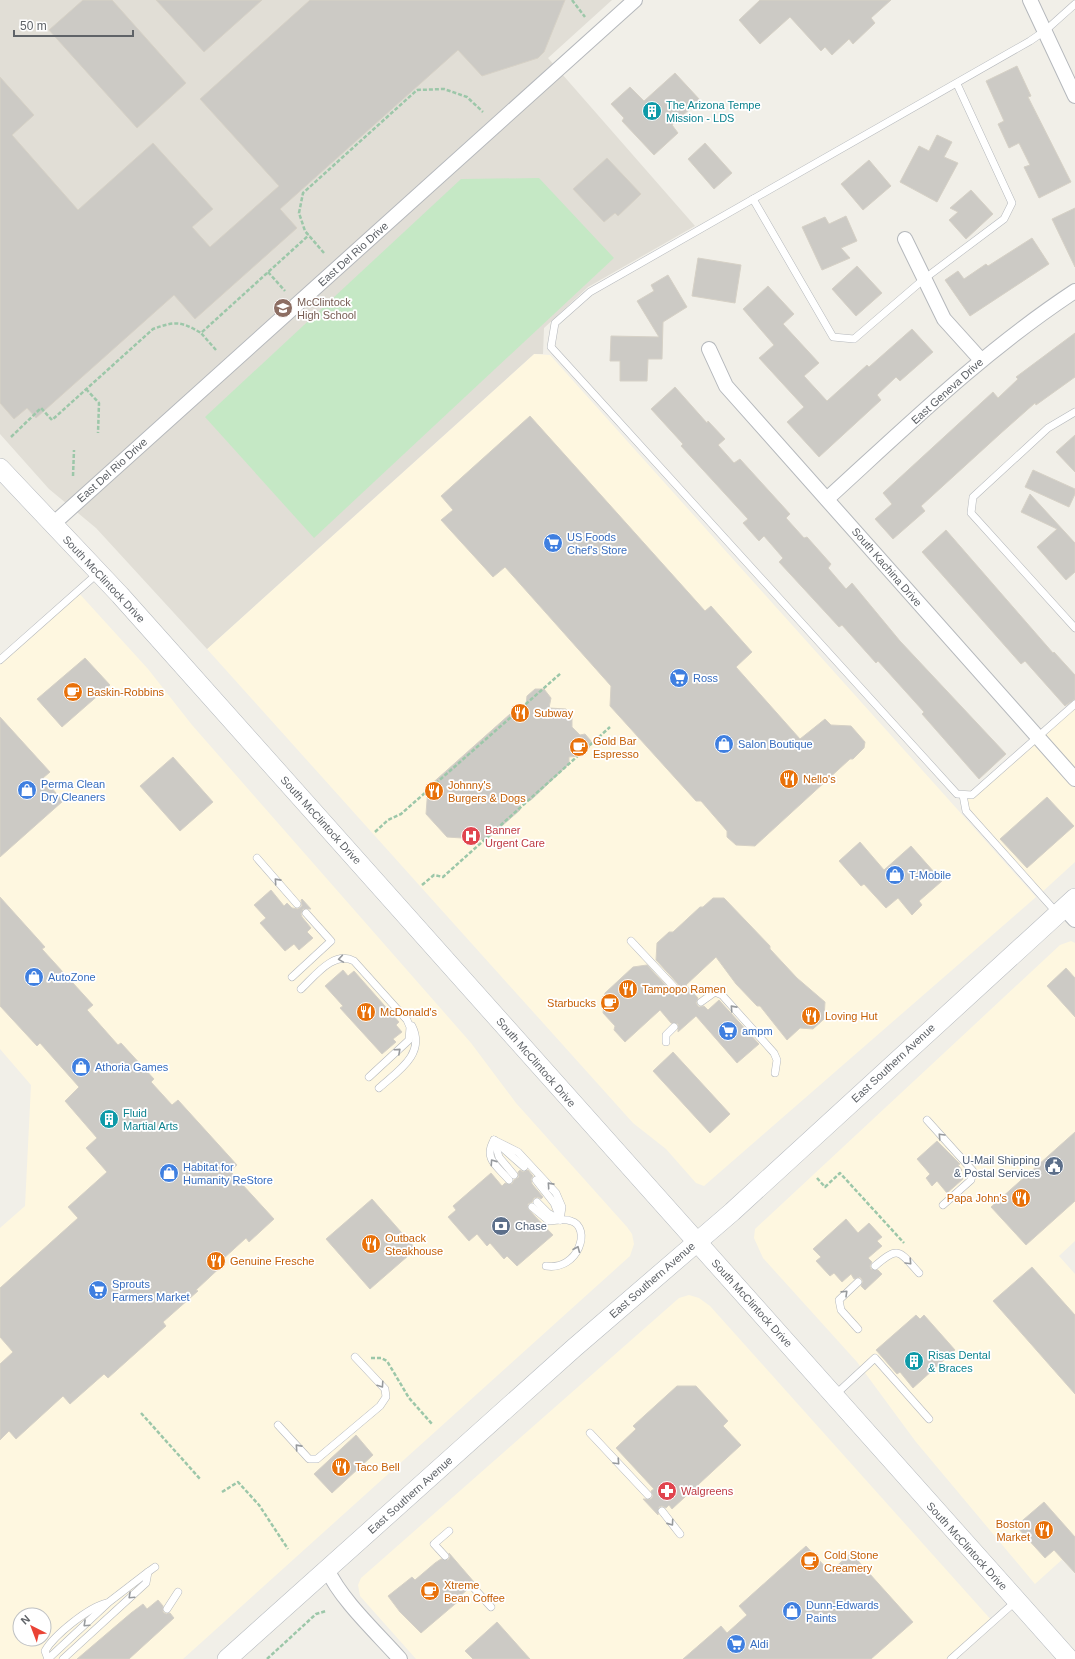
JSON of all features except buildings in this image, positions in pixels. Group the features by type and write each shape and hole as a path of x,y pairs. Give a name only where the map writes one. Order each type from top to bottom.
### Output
{"main road":[{"name":"South McClintock Drive","path":"0,468 99,572 1069,1659"},
{"name":"East Southern Avenue","path":"227,1659 574,1348 732,1212 1068,910"}],"street":[{"name":"East Del Rio Drive","path":"53,524 635,0"},
{"path":"1030,0 1046,30 1075,96"},
{"path":"905,238 944,319 981,360"},
{"name":"East Geneva Drive","path":"827,499 981,360 1038,316 1075,292"},
{"name":"South Kachina Drive","path":"709,349 726,386 1075,779"},
{"path":"327,1569 331,1578 346,1598 400,1659"}],"lane":[{"path":"1075,4 1046,30 957,84 590,292 555,323 552,347 957,794 972,795 1075,704"},
{"path":"753,199 833,337 854,339 924,279 1004,219 1012,202 957,84"},
{"path":"1075,412 1048,428 973,497 971,513 1075,628"},
{"path":"0,660 99,572"},
{"path":"963,795 966,811 1068,910"},
{"path":"257,858 297,904"},
{"path":"292,977 331,941 306,913"},
{"path":"631,941 674,987"},
{"path":"301,989 336,959 349,958 354,961 413,1027 417,1040 415,1051 402,1067 379,1088"},
{"path":"701,1002 715,992 722,995 774,1053 777,1060 775,1073"},
{"path":"369,1077 408,1040 410,1027 407,1020"},
{"path":"666,1042 666,1035 674,1027"},
{"path":"927,1120 973,1172 971,1180 943,1205"},
{"path":"494,1140 524,1167"},
{"path":"494,1140 490,1148 490,1157 511,1178"},
{"path":"494,1140 510,1147 524,1157 556,1193 562,1207 560,1220"},
{"path":"536,1180 554,1203 560,1220"},
{"path":"535,1204 545,1220 573,1221 581,1232 580,1246 573,1258 567,1263 553,1267 546,1266"},
{"path":"875,1266 889,1254 898,1253 903,1255 919,1273"},
{"path":"858,1282 839,1300 841,1310 858,1329"},
{"path":"278,1425 309,1459 317,1459 380,1406 386,1397 385,1389 355,1357"},
{"path":"834,1396 875,1358 929,1419"},
{"path":"590,1433 648,1495"},
{"path":"662,1511 680,1534"},
{"path":"445,1556 434,1544 449,1531"},
{"path":"48,1659 109,1602 155,1567"},
{"path":"63,1659 146,1583 148,1572"},
{"path":"472,1586 491,1607"},
{"path":"167,1610 178,1592"},
{"path":"951,1659 1016,1601"}],"path":[{"path":"572,0 585,17"},
{"path":"324,253 305,231 299,213 303,193 417,90 444,88 467,97 483,112"},
{"path":"201,333 309,235"},
{"path":"268,272 285,291"},
{"path":"11,437 41,408 52,420 153,329 173,323 187,324 201,333 216,350"},
{"path":"86,389 98,403 98,433"},
{"path":"73,476 74,450"},
{"path":"375,832 388,820 402,814 561,673"},
{"path":"422,885 434,875 443,877 610,727"},
{"path":"817,1178 825,1187 840,1173 908,1247"},
{"path":"364,1366 371,1358 381,1358 387,1361 409,1398 432,1424"},
{"path":"141,1413 201,1480"},
{"path":"222,1492 238,1482 259,1505 288,1549"},
{"path":"267,1659 316,1614 326,1611"}],"shaded area":[{"name":"McClintock High School","path":"0,0 612,0 548,58 695,226 588,287 544,328 543,354 534,354 207,649 96,528 49,489 0,434"},
{"path":"534,354 550,355 1036,897 704,1186 696,1183 666,1149 633,1123 207,649"},
{"path":"77,591 148,669 192,725 471,1043 516,1103 627,1227 632,1234 634,1244 630,1256 183,1659 0,1659 0,1228 25,1206 31,1085 0,1049 0,660"},
{"path":"1075,703 1075,862 1040,894 966,811 963,795 972,795"},
{"path":"1071,941 1075,943 1075,1241 1059,1256 1075,1274 1075,1548 1035,1584 916,1442 857,1362 763,1258 754,1238 755,1229 1060,945"},
{"path":"689,1295 699,1298 710,1306 993,1622 950,1659 416,1659 360,1596 358,1585 361,1578 679,1298"}],"green space":[{"path":"539,178 614,258 314,538 205,417 461,179"}],"place":[{"name":"The Arizona Tempe Mission - LDS","path":"652,111"},
{"name":"McClintock High School","path":"283,308"},
{"name":"US Foods Chef's Store","path":"553,543"},
{"name":"Ross","path":"679,678"},
{"name":"Baskin-Robbins","path":"73,692"},
{"name":"Subway","path":"520,713"},
{"name":"Salon Boutique","path":"724,744"},
{"name":"Gold Bar Espresso","path":"579,747"},
{"name":"Nello's","path":"789,779"},
{"name":"Perma Clean Dry Cleaners","path":"27,790"},
{"name":"Johnny's Burgers & Dogs","path":"434,791"},
{"name":"Banner Urgent Care","path":"471,836"},
{"name":"T-Mobile","path":"895,875"},
{"name":"AutoZone","path":"34,977"},
{"name":"Tampopo Ramen","path":"628,989"},
{"name":"Starbucks","path":"610,1003"},
{"name":"McDonald's","path":"366,1012"},
{"name":"Loving Hut","path":"811,1016"},
{"name":"ampm","path":"728,1031"},
{"name":"Athoria Games","path":"81,1067"},
{"name":"Fluid Martial Arts","path":"109,1119"},
{"name":"U-Mail Shipping & Postal Services","path":"1054,1166"},
{"name":"Habitat for Humanity ReStore","path":"169,1173"},
{"name":"Papa John's","path":"1021,1198"},
{"name":"Chase","path":"501,1226"},
{"name":"Outback Steakhouse","path":"371,1244"},
{"name":"Genuine Fresche","path":"216,1261"},
{"name":"Sprouts Farmers Market","path":"98,1290"},
{"name":"Risas Dental & Braces","path":"914,1361"},
{"name":"Taco Bell","path":"341,1467"},
{"name":"Walgreens","path":"667,1491"},
{"name":"Boston Market","path":"1044,1530"},
{"name":"Cold Stone Creamery","path":"810,1561"},
{"name":"Xtreme Bean Coffee","path":"430,1591"},
{"name":"Dunn-Edwards Paints","path":"792,1611"},
{"name":"Aldi","path":"736,1644"}]}
